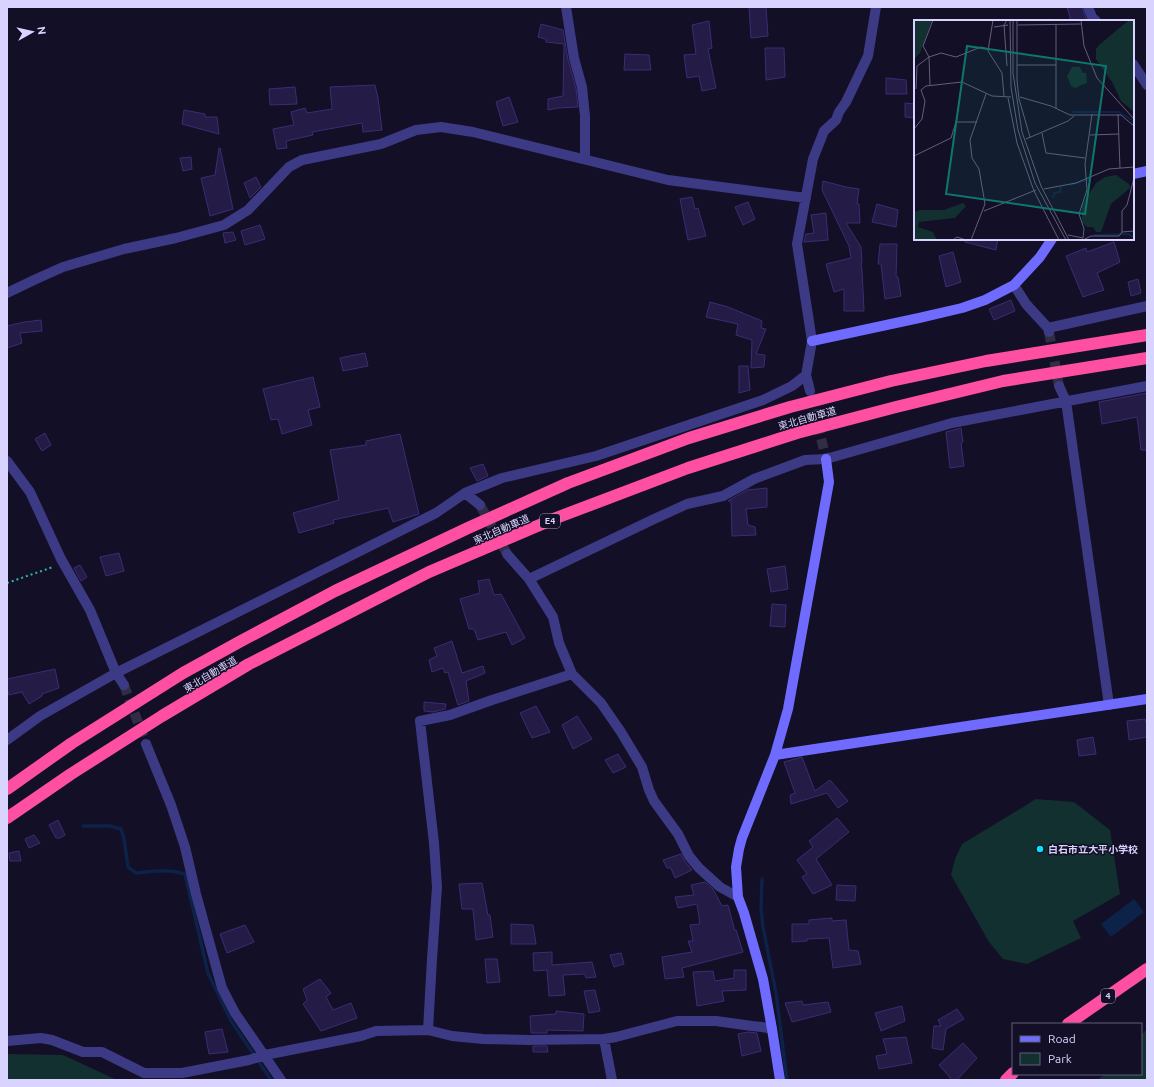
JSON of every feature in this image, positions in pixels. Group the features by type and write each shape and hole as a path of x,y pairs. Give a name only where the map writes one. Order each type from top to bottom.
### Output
{"highway":[{"name":"東北自動車道","path":"7,789 72,743 183,673 335,591 468,528 568,483 689,438 790,407 884,383 986,361 1147,335"},
{"name":"東北自動車道","path":"7,818 71,774 162,716 249,664 429,572 556,518 688,468 797,433 1003,381 1147,358"},
{"name":"4","path":"1069,1023 1147,969"}],"street":[{"path":"566,7 574,58 582,86 585,116 585,159"},
{"path":"810,391 806,375 812,341 797,244 813,159 824,131 836,120 868,56 876,7"},
{"path":"1088,7 1092,17 1095,20"},
{"path":"1134,66 1147,86"},
{"path":"7,293 63,267 124,249 176,238 224,225 248,210 289,167 302,160 381,144 416,130 441,127 467,131 668,180 806,198"},
{"path":"1134,174 1147,171"},
{"path":"812,341 962,308 985,300 1014,285 1040,257 1051,240"},
{"path":"1014,285 1026,304 1048,330 1147,306"},
{"path":"7,740 40,716 116,673 436,513 466,493 502,478 596,456 763,400 792,386 806,375"},
{"path":"1059,386 1066,401 1109,705"},
{"path":"529,579 687,504 723,496 754,479 805,460 826,459 952,423 1147,386"},
{"path":"780,1080 763,979 744,913 738,898 736,867 739,849 775,755 788,709 829,482 826,459"},
{"path":"7,461 30,492 64,563 90,610 116,673 124,685"},
{"path":"466,493 480,505"},
{"path":"507,554 529,579 553,617 559,644 572,674 601,704 621,732 642,767 654,801 678,834 689,856 699,868 720,887 738,898"},
{"path":"428,1030 437,887 434,843 420,721 450,715 572,674"},
{"path":"775,755 1147,699"},
{"path":"146,744 171,805 186,847 198,901 222,988 259,1057 281,1080"},
{"path":"7,1040 41,1038 52,1040 84,1052 102,1052 144,1073 182,1073 361,1036 376,1031 428,1030 452,1036 483,1039 528,1040 604,1039 677,1021 716,1021 772,1029"},
{"path":"604,1039 612,1080"}],"path":[{"path":"7,583 64,563"}],"green space":[{"path":"1036,799 1074,802 1110,830 1120,894 1073,921 1081,938 1027,964 1003,959 989,942 951,875 955,859 962,844"},
{"path":"1147,1029 1147,1080 1098,1080 1103,1075 1142,1075 1142,1034"},
{"path":"7,1054 63,1055 117,1080 7,1080"}],"water":[{"path":"1134,899 1144,912 1111,937 1101,924"}],"building":[{"path":"749,7 766,7 768,36 751,38"},
{"path":"1067,7 1082,7 1087,20 1071,20"},
{"path":"709,21 712,48 708,49 716,88 702,91 699,76 687,78 684,55 696,54 692,25"},
{"path":"541,24 563,30 568,60 576,88 578,107 548,110 548,99 563,96 564,44 546,42 546,39 538,37"},
{"path":"765,48 784,48 785,77 766,80"},
{"path":"625,54 649,55 651,70 624,70"},
{"path":"886,78 906,80 907,94 886,94"},
{"path":"375,85 382,130 363,132 362,123 312,132 313,135 286,141 287,148 277,149 273,129 294,125 291,112 305,108 307,113 332,109 330,87"},
{"path":"295,87 297,104 270,105 269,89"},
{"path":"509,97 518,122 503,126 496,102"},
{"path":"905,103 914,104 914,118 905,117"},
{"path":"184,110 205,114 205,117 217,117 219,134 182,124"},
{"path":"219,148 233,209 210,216 201,178 215,175"},
{"path":"191,157 192,169 183,171 180,158"},
{"path":"256,177 261,187 250,198 244,183"},
{"path":"823,181 859,189 857,204 859,204 860,223 846,223 861,247 864,311 844,311 844,289 834,292 826,264 851,258 849,246 822,190"},
{"path":"692,197 695,209 698,208 706,236 688,240 680,199"},
{"path":"748,202 755,219 743,225 735,207"},
{"path":"877,204 898,210 896,227 872,222"},
{"path":"826,213 828,240 804,242 806,234 814,233 811,215"},
{"path":"260,225 265,239 245,245 241,231"},
{"path":"233,232 236,240 225,243 223,233"},
{"path":"965,240 998,240 996,250 965,242"},
{"path":"1114,242 1120,262 1097,273 1104,290 1083,297 1066,256 1086,248 1087,252"},
{"path":"880,244 897,244 896,277 898,277 901,296 885,299 881,264 878,264"},
{"path":"953,252 961,282 946,287 939,256"},
{"path":"1138,279 1141,293 1131,296 1128,282"},
{"path":"1011,300 1015,311 994,320 989,309"},
{"path":"710,302 728,307 762,321 761,328 766,329 756,354 765,355 764,367 751,368 752,340 736,335 738,324 706,317"},
{"path":"41,320 42,331 20,333 22,343 7,348 7,326"},
{"path":"365,353 368,366 343,371 340,358"},
{"path":"739,366 748,366 750,390 739,393"},
{"path":"313,377 320,407 308,410 312,425 282,434 278,419 271,420 263,389"},
{"path":"1147,393 1147,450 1141,450 1137,417 1102,424 1099,402"},
{"path":"961,428 964,466 950,468 946,432"},
{"path":"45,433 51,445 42,451 35,439"},
{"path":"400,434 419,514 393,522 388,508 333,520 334,523 299,533 293,513 339,500 330,450 366,445 366,441"},
{"path":"483,464 488,476 477,481 470,468"},
{"path":"767,488 767,507 746,509 748,525 755,527 756,535 732,536 731,501 728,501 747,490"},
{"path":"119,553 124,571 106,576 100,557"},
{"path":"80,565 87,577 81,581 74,568"},
{"path":"785,566 788,589 771,592 767,569"},
{"path":"489,579 494,595 501,594 525,638 512,645 506,632 478,640 474,629 469,629 460,599 480,593 478,581"},
{"path":"772,604 786,605 785,627 770,626"},
{"path":"452,641 462,673 483,666 485,673 466,681 469,701 458,705 448,672 445,673 443,668 432,672 429,660 437,656 434,648"},
{"path":"55,669 59,688 42,694 42,696 29,704 22,692 9,695 7,689 7,679"},
{"path":"424,702 446,704 445,709 433,712 424,711"},
{"path":"536,706 550,732 532,738 520,713"},
{"path":"577,716 592,739 573,749 562,725"},
{"path":"1145,719 1147,723 1147,737 1129,740 1127,721"},
{"path":"1093,737 1096,754 1079,756 1077,740"},
{"path":"618,754 626,767 613,773 605,760"},
{"path":"802,757 815,791 830,780 848,801 838,808 827,793 791,804 790,795 795,793 784,762"},
{"path":"837,818 849,832 816,859 832,885 813,894 802,877 807,874 797,860 813,847 809,841"},
{"path":"58,820 65,835 60,838 56,838 49,825"},
{"path":"34,835 40,843 29,848 25,839"},
{"path":"19,851 21,861 10,861 9,853"},
{"path":"681,854 692,870 675,878 671,868 667,868 663,860"},
{"path":"705,882 713,889 722,906 728,905 735,931 736,930 743,952 682,968 684,977 665,979 662,957 692,952 688,941 693,941 690,925 700,924 697,904 678,908 675,897 694,895 691,885"},
{"path":"482,883 488,915 490,915 493,937 476,940 473,909 462,909 459,884"},
{"path":"837,885 856,886 855,901 836,900"},
{"path":"832,918 832,921 846,920 849,950 858,951 861,964 833,968 829,938 807,939 807,941 792,942 792,924 809,924 809,920"},
{"path":"511,924 533,925 536,944 511,944"},
{"path":"245,925 254,942 227,953 220,934"},
{"path":"552,952 552,965 592,962 596,977 586,978 585,974 563,975 565,995 549,996 547,970 534,971 533,953"},
{"path":"621,953 624,964 614,967 610,955"},
{"path":"485,959 497,959 500,982 487,983"},
{"path":"734,970 746,970 746,990 722,991 724,1001 697,1006 693,972 713,971 715,981 734,978"},
{"path":"320,979 331,993 326,997 333,1010 351,1003 357,1018 321,1031 303,1004 307,1000 303,989"},
{"path":"595,990 600,1011 589,1013 584,991"},
{"path":"802,1001 803,1005 828,1002 831,1012 792,1022 785,1003"},
{"path":"902,1006 905,1021 881,1031 875,1013"},
{"path":"957,1009 964,1019 946,1029 943,1050 932,1048 934,1026 941,1026 938,1020"},
{"path":"556,1011 584,1014 583,1031 547,1030 547,1033 531,1033 530,1016 556,1014"},
{"path":"222,1029 228,1052 209,1054 205,1032"},
{"path":"748,1032 757,1033 761,1051 742,1056 738,1034"},
{"path":"906,1037 912,1063 879,1069 876,1056 887,1054 883,1039"},
{"path":"963,1043 977,1058 957,1080 952,1080 939,1065"},
{"path":"533,1046 547,1046 548,1052 533,1052"}],"waterway":[{"path":"83,826 110,826 121,829 128,867 136,873 167,871 185,874 208,973 231,1021 271,1080"},
{"path":"762,879 761,908 763,927 776,993 787,1080"}],"tunnel":[{"path":"1049,332 1059,386"},
{"path":"811,395 826,459"},
{"path":"480,505 507,554"},
{"path":"124,685 146,744"}],"place":[{"name":"白石市立大平小学校","path":"1040,849"}]}
